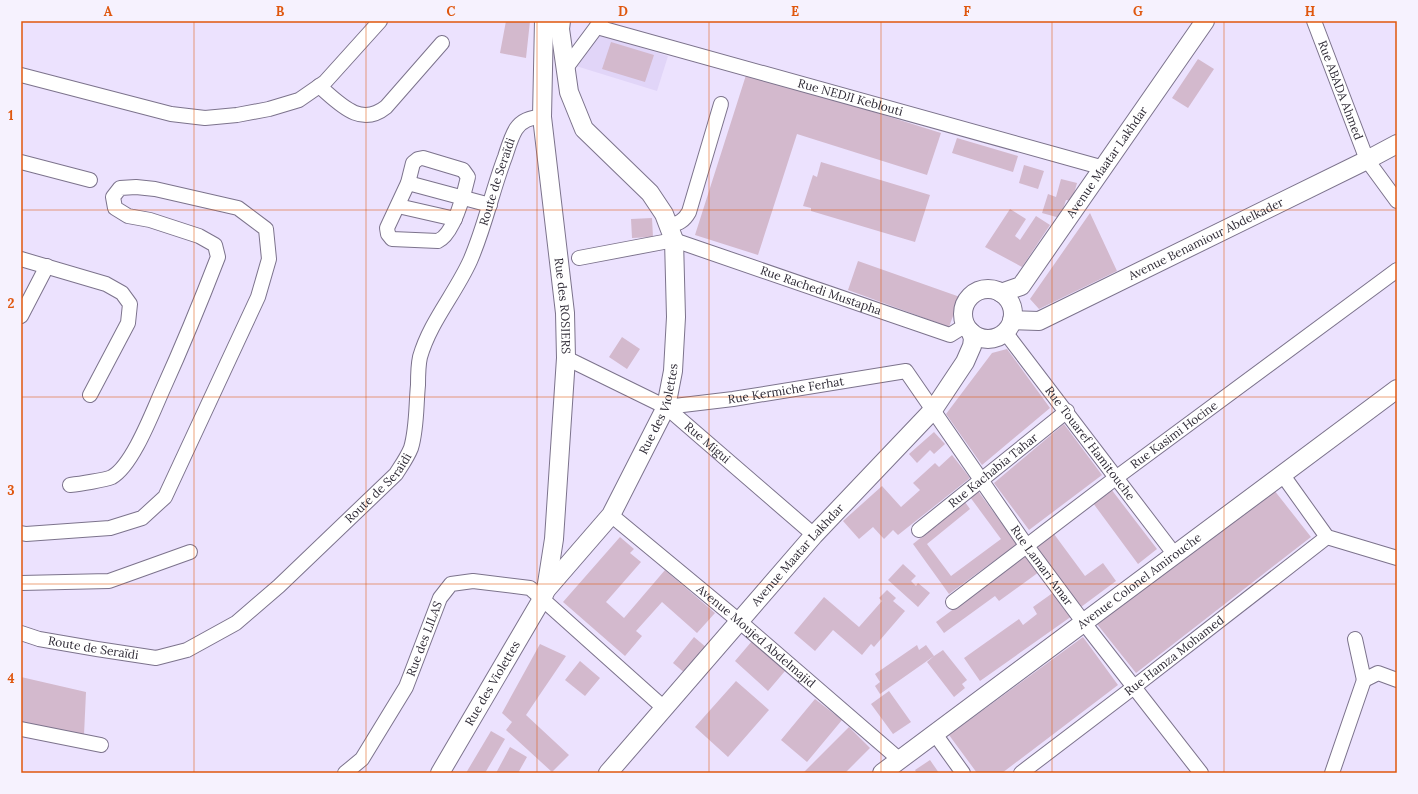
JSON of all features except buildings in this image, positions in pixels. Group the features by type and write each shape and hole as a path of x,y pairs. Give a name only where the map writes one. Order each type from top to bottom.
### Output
{"main road":[{"name":"Rue des ROSIERS","path":"544,21 542,117 565,313 566,358 554,539 544,595"},
{"name":"Rue des Violettes","path":"440,773 544,595 611,515 666,407 673,371 676,317 672,233 664,214 650,192 584,129 569,92 560,21"},
{"name":"Avenue Maatar Lakhdar","path":"1001,293 1021,286 1205,21"},
{"name":"Avenue Benamiour Abdelkader","path":"1008,326 1039,321 1397,144"},
{"path":"986,289 1001,293 1011,304 1013,315 1008,326 999,336 984,338 977,336 968,328 964,318 966,302 978,291 986,289"},
{"name":"Avenue Maatar Lakhdar","path":"608,773 814,535 933,410 965,362 972,346 973,339 968,328"},
{"name":"Avenue Colonel Amirouche","path":"882,773 1397,389"}],"street":[{"path":"21,75 171,114 205,118 269,109 299,100 325,82 380,21"},
{"name":"Rue ABADA Ahmed","path":"1314,21 1367,160 1397,200"},
{"path":"566,68 599,24"},
{"name":"Rue NEDJI Keblouti","path":"599,24 1104,168"},
{"path":"319,86 349,111 361,115 371,116 380,112 386,107 442,43"},
{"path":"579,258 672,233 686,218 721,104"},
{"name":"Route de Seraïdi","path":"21,633 39,639 97,650 156,658 187,650 236,623 280,586 396,474 404,462 414,433 420,359 429,333 456,290 470,262 482,232 499,174 515,131 526,120 542,117"},
{"path":"423,158 463,170 468,177 463,198 447,235 438,241 392,240 388,234 388,228 408,183 413,163 418,159 423,158"},
{"path":"21,162 90,180"},
{"path":"408,183 490,205"},
{"path":"21,533 26,534 110,528 142,518 165,497 258,297 269,259 266,229 238,208 155,188 120,188 113,196 116,208 128,216 150,220 199,236 215,245 218,257 183,345 136,448 125,465 111,477 70,485"},
{"path":"398,206 455,219"},
{"name":"Rue Rachedi Mustapha","path":"672,233 950,335 968,328"},
{"path":"21,259 106,284 122,292 130,304 128,323 90,394"},
{"path":"21,316 47,266"},
{"name":"Rue Kasimi Hocine","path":"952,602 1117,477 1397,270"},
{"name":"Rue Touaref Hamitouche","path":"1008,326 1066,411 1175,555"},
{"name":"Rue Migui","path":"566,358 666,407 814,535"},
{"name":"Rue Kermiche Ferhat","path":"666,407 733,399 906,371"},
{"name":"Rue Lamari Amar","path":"906,371 1026,545 1084,623 1201,773"},
{"name":"Rue Kachabia Tahar","path":"919,530 1066,411"},
{"path":"1282,474 1327,537 1397,558"},
{"name":"Avenue Moujed Abdelmajid","path":"611,515 739,621 900,760"},
{"name":"Rue Hamza Mohamed","path":"1020,773 1134,687 1327,537"},
{"path":"21,583 110,581 190,552"},
{"name":"Rue des LILAS","path":"345,773 362,759 406,687 440,598 451,584 473,581 530,588 544,595 664,708"},
{"path":"1332,773 1364,680 1355,639"},
{"path":"1364,680 1378,673 1397,680"},
{"path":"21,729 101,745"},
{"path":"935,734 964,773"}],"shaded area":[{"path":"598,34 668,56 657,91 576,66"}]}
